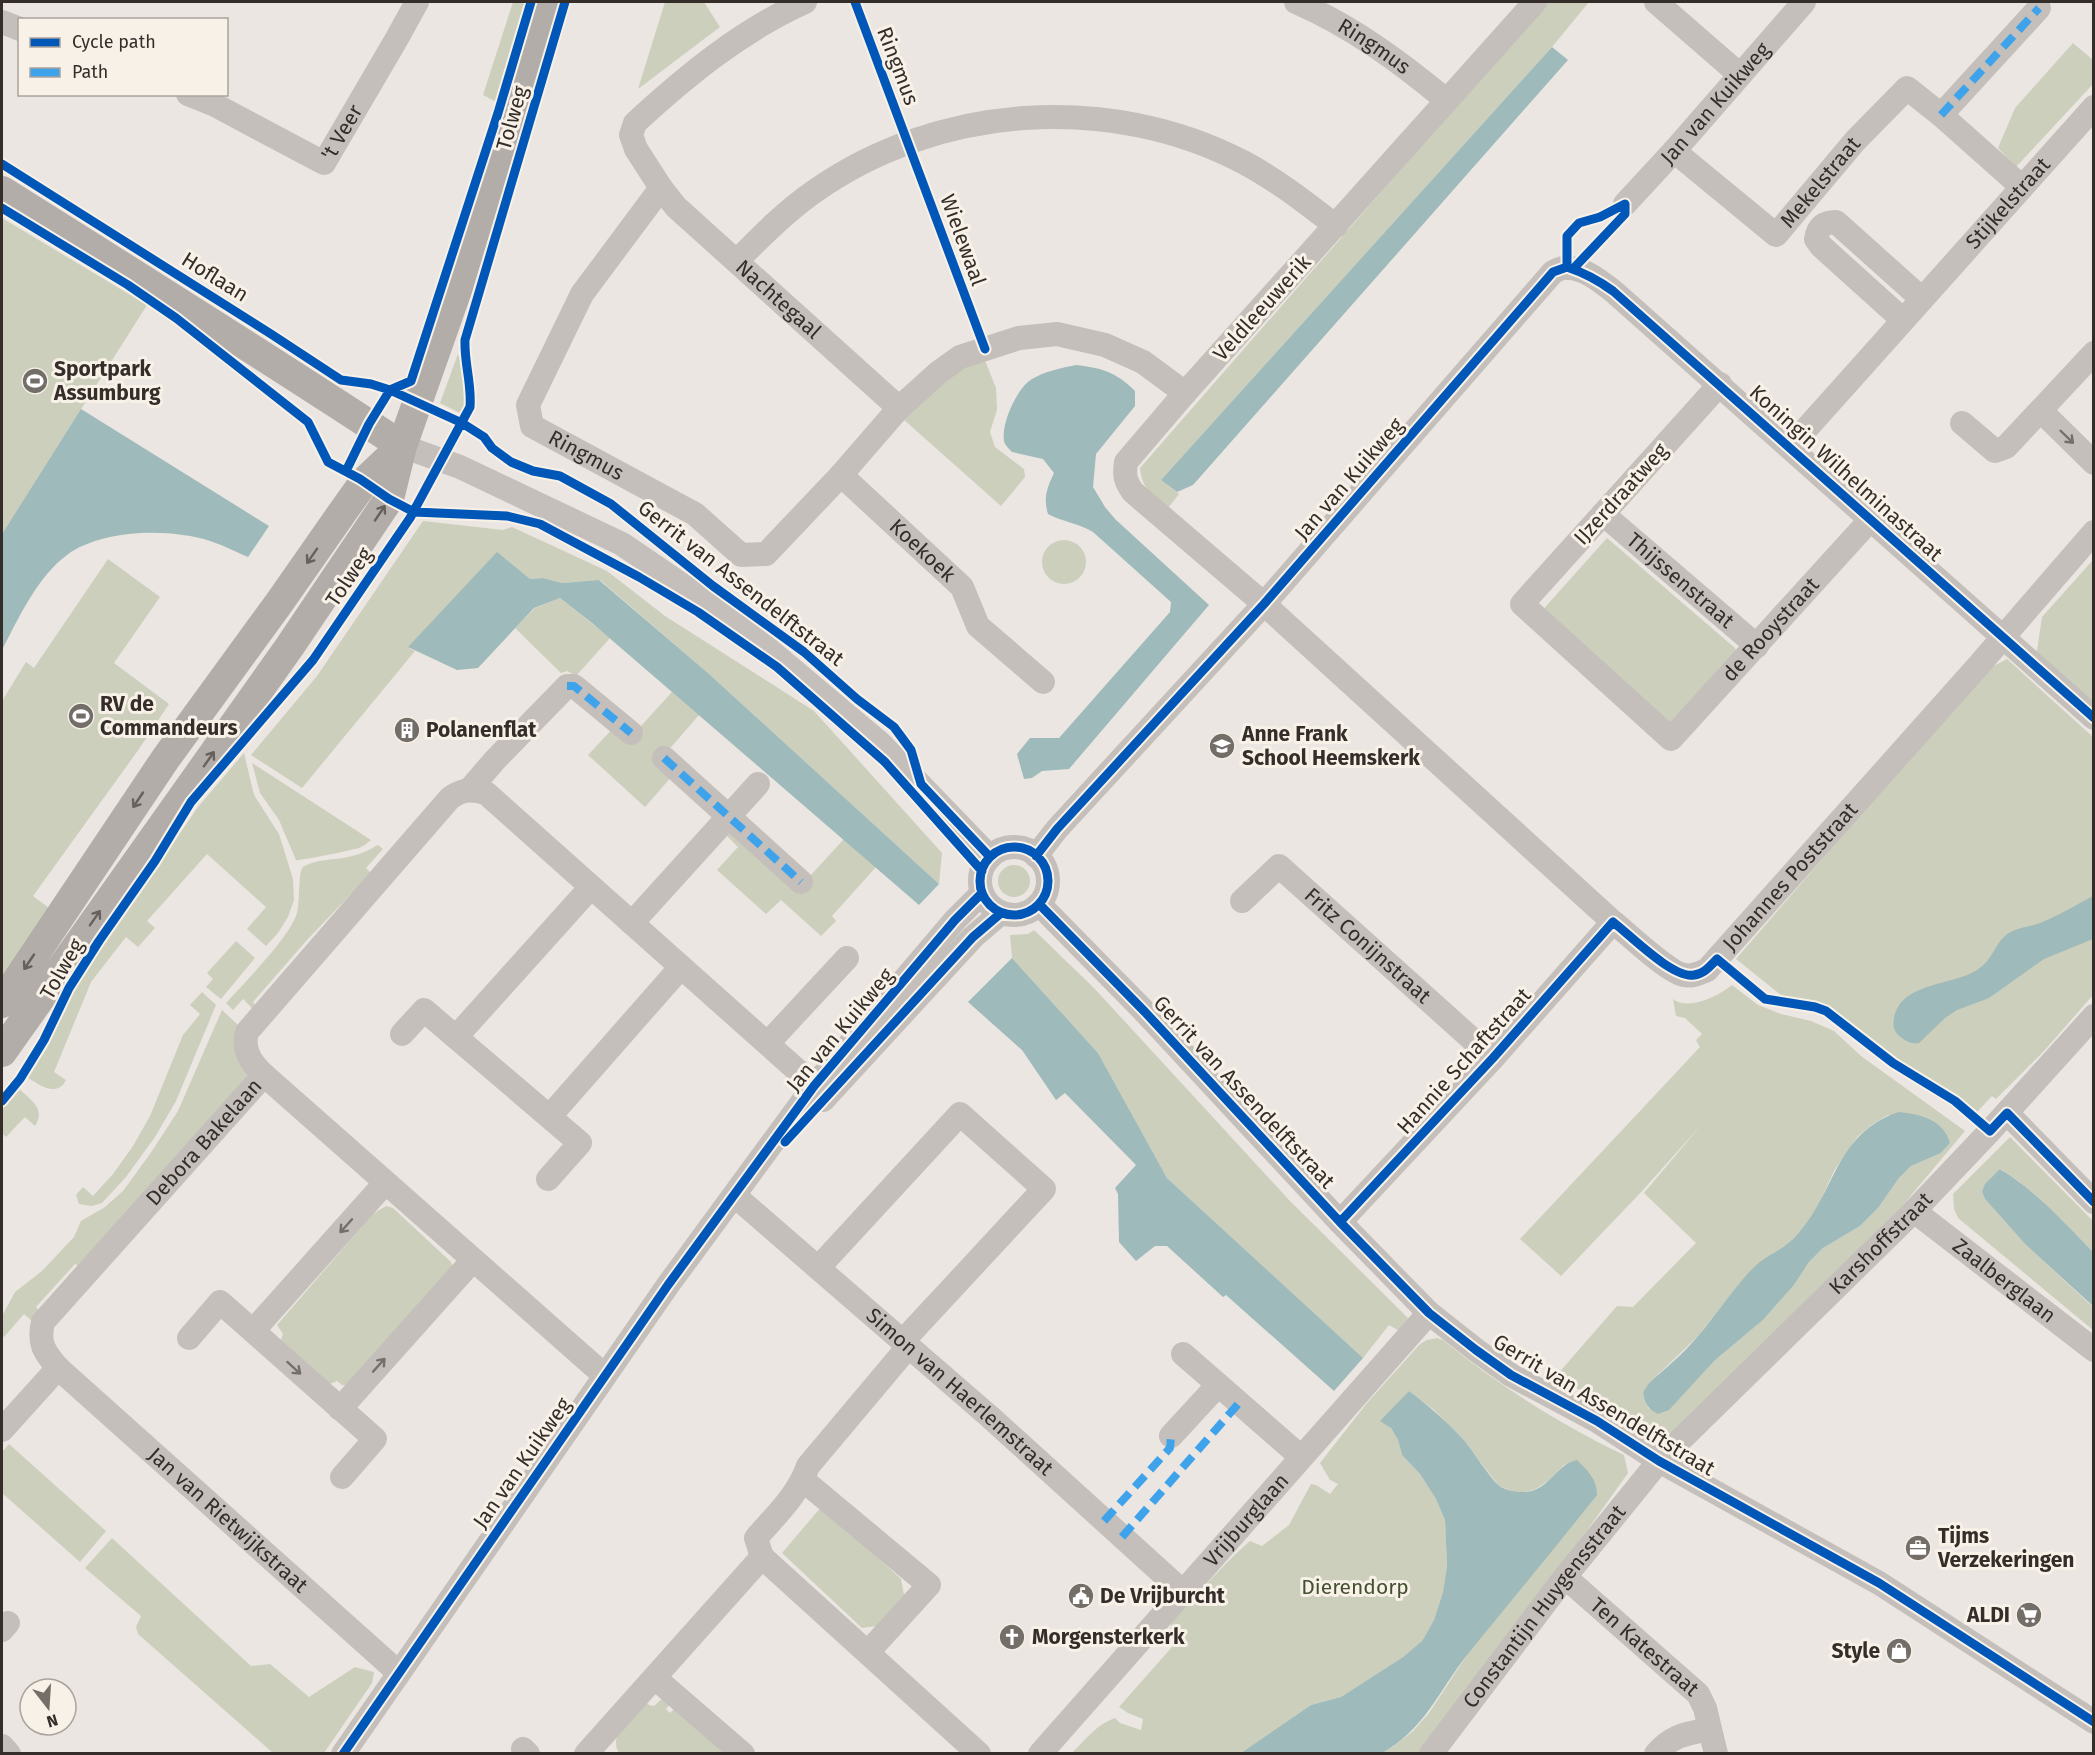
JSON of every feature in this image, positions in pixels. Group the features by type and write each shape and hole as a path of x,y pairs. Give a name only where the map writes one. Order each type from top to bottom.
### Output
{"main road":[{"name":"Tolweg","path":"2,1052 290,646 389,499 402,446 456,290 545,2"},
{"name":"Hoflaan","path":"2,191 258,351 402,446"},
{"name":"Tolweg","path":"2,1003 166,758 364,482 402,446"}],"street":[{"name":"'t Veer","path":"193,96 213,104 324,163 417,2"},
{"path":"661,188 636,149 631,135 635,123 701,65 756,28 806,2"},
{"name":"Ringmus","path":"1296,2 1361,36 1405,66 1446,100"},
{"name":"Veldleeuwerik","path":"1264,604 1133,492 1126,483 1124,474 1126,462 1535,2"},
{"path":"1656,2 1740,75"},
{"name":"Jan van Kuikweg","path":"1625,204 1804,2"},
{"path":"2022,188 1941,115 2039,8"},
{"path":"2,22 18,28"},
{"name":"Mekelstraat","path":"1674,151 1776,235 1855,141 1907,88 1941,115"},
{"name":"Stijkelstraat","path":"1790,447 2094,107"},
{"path":"737,261 790,210 815,191 860,164 908,142 952,129 1020,118 1077,117 1134,124 1189,139 1242,161 1291,191 1336,226"},
{"name":"Nachtegaal","path":"661,188 676,207 899,408"},
{"name":"Ringmus","path":"661,188 582,294 528,405 532,426 695,514 741,555 766,554 841,475 899,408 939,372 960,357 1019,338 1057,334 1105,345 1143,362 1185,393"},
{"path":"1903,320 1821,246 1816,239 1820,227 1836,222 1922,300"},
{"name":"Jan van Kuikweg","path":"1036,856 1057,829 1264,604 1553,272 1567,267"},
{"name":"Koningin Wilhelminastraat","path":"1567,267 1597,279 1613,291 2094,718"},
{"path":"1962,423 1995,451 2006,447 2094,353"},
{"name":"IJzerdraatweg","path":"1671,739 1522,604 1720,384"},
{"path":"2041,411 2094,463"},
{"name":"Gerrit van Assendelftstraat","path":"402,446 460,467 622,544 704,600 768,649 880,744 990,857"},
{"name":"Koekoek","path":"841,475 963,586 978,626 1043,682"},
{"name":"Thijssenstraat","path":"1603,514 1757,646"},
{"name":"de Rooystraat","path":"1671,739 1871,519"},
{"name":"Johannes Poststraat","path":"1264,604 1612,922 1670,969 1682,975 1695,975 1707,970 2003,638 2094,532"},
{"name":"Debora Bakelaan","path":"58,1368 42,1346 40,1335 43,1322 264,1075 253,1065 246,1050 244,1041 247,1032 460,794 567,686 574,686 631,733"},
{"path":"664,758 801,882"},
{"path":"632,923 758,784"},
{"path":"460,794 486,793 820,1091"},
{"path":"1013,848 1026,850 1036,856 1042,863 1048,879 1044,897 1039,904 1028,912 1014,915 1000,913 989,905 980,886 982,871 990,857 1001,850 1013,848"},
{"name":"Fritz Conijnstraat","path":"1242,901 1280,866 1493,1058"},
{"path":"456,1037 591,887"},
{"name":"Jan van Kuikweg","path":"343,1754 668,1285 735,1196 955,920 982,893"},
{"name":"Gerrit van Assendelftstraat","path":"1039,904 1145,1012 1340,1222 1429,1312 1511,1375 1597,1421 1659,1461 1879,1583 2090,1712"},
{"name":"Jan van Kuikweg","path":"820,1091 1000,913"},
{"name":"Hannie Schaftstraat","path":"1340,1222 1493,1058 1612,922"},
{"path":"768,1043 847,958"},
{"path":"550,1116 681,967"},
{"path":"402,1034 424,1010 580,1143 548,1179"},
{"name":"Karshoffstraat","path":"1659,1461 1914,1211 2007,1113 2094,1016"},
{"path":"264,1075 604,1376"},
{"path":"818,1268 960,1113 1044,1189 905,1344 808,1466 803,1480 792,1497 756,1538 762,1557 869,1651 979,1754"},
{"path":"2007,1113 2094,1202"},
{"path":"254,1331 385,1183"},
{"name":"Simon van Haerlemstraat","path":"735,1196 1182,1591"},
{"name":"Zaalberglaan","path":"1914,1211 2094,1350"},
{"path":"340,1409 473,1260"},
{"path":"189,1338 220,1302 375,1439 342,1477"},
{"name":"Vrijburglaan","path":"1040,1754 1429,1312"},
{"path":"1183,1354 1301,1457"},
{"path":"2,1430 58,1368"},
{"name":"Jan van Rietwijkstraat","path":"58,1368 399,1673"},
{"path":"1171,1436 1218,1385"},
{"name":"Constantijn Huygensstraat","path":"1431,1754 1565,1577 1659,1461"},
{"path":"803,1480 928,1585 869,1651"},
{"path":"596,1750 655,1678 762,1557"},
{"name":"Ten Katestraat","path":"1565,1577 1698,1694 1705,1708 1716,1754"},
{"path":"655,1678 743,1754"},
{"path":"1656,1754 1676,1736 1709,1729"},
{"path":"2,1746 9,1754"}],"green space":[{"path":"513,2 531,2 498,103 483,95"},
{"path":"665,2 704,2 720,27 638,89"},
{"path":"1547,2 1589,2 1552,47 1161,480 1179,494 1168,508 1146,487 1140,468"},
{"path":"2073,43 2093,60 2093,84 2016,167 1998,148 2015,108"},
{"path":"2,218 147,305 2,534"},
{"path":"458,354 468,388 462,414 440,403"},
{"path":"984,358 996,388 997,410 990,432 995,447 1024,469 1025,477 1001,506 903,419 959,370"},
{"path":"423,521 503,530 512,527 607,571 665,616 814,711 942,853 939,884 708,673 600,580 562,583 543,578 530,579 497,553 409,648 415,651 302,788 251,755 317,676"},
{"path":"1607,538 1735,648 1739,658 1674,729 1539,614"},
{"path":"1064,540 1079,547 1086,562 1079,577 1064,584 1049,577 1042,562 1049,547"},
{"name":"RV de Commandeurs","path":"108,559 160,597 114,663 169,704 33,896 57,914 2,996 2,701 26,662 34,668"},
{"path":"2093,560 2093,708 2036,657 2042,617"},
{"path":"560,598 610,638 576,676 567,671 561,673 515,628 535,608"},
{"path":"2007,659 2093,737 2093,995 2044,1051 1996,1099 1992,1096 1977,1112 1957,1095 1908,1068 1837,1012 1819,1003 1781,995 1736,959 1873,800 1992,667"},
{"path":"672,692 699,715 659,761 673,775 645,807 588,755 616,725 630,738"},
{"path":"244,753 254,795 279,834 293,879 294,900 288,917 278,933 266,946 247,929 266,907 207,854 147,921 155,928 138,947 126,937 91,982 54,1072 66,1080 62,1085 58,1088 48,1088 27,1077 84,973 198,807"},
{"path":"252,763 371,840 359,848 296,860 279,820 260,793"},
{"path":"728,830 799,888 844,839 876,867 832,916 836,921 821,936 781,900 766,914 717,870 738,847 723,832"},
{"path":"378,845 383,849 366,868 371,873 307,940 253,1002 257,1007 254,1010 243,999 233,1010 226,1003 266,960 293,923 298,908 300,874 303,867 319,861 356,855"},
{"path":"1014,865 1025,870 1030,881 1025,892 1014,897 1003,892 998,881 1003,870"},
{"path":"1034,930 1094,988 1289,1200 1408,1318 1401,1332 1389,1325 1363,1358 1167,1178 1098,1053 1012,958 1010,935 1028,934"},
{"path":"236,941 255,958 221,999 206,987 213,979 207,973"},
{"path":"1732,985 1758,1005 1781,1014 1811,1021 1834,1031 1861,1056 1965,1131 1903,1205 1665,1440 1556,1376 1617,1306 1633,1307 1696,1243 1644,1193 1702,1124 1561,1276 1520,1239 1700,1047 1696,1040 1702,1034 1685,1018 1676,1016 1673,999 1679,1002 1695,1003","holes":["1888,1115 1950,1143 1941,1153 1911,1166 1899,1178 1878,1208 1860,1226 1823,1248 1763,1320 1714,1361 1649,1409 1643,1392 1649,1383 1697,1337 1754,1267 1796,1238 1815,1212 1834,1171 1858,1136"]},
{"path":"202,992 216,1005 176,1101 155,1137 126,1177 102,1203 92,1206 79,1204 76,1195 83,1187 93,1196 113,1174 133,1146 150,1116 183,1035 200,1014 190,1005"},
{"path":"222,1010 240,1027 248,1074 246,1081 80,1267 75,1264 36,1307 40,1312 32,1321 24,1314 4,1337 2,1335 2,1316 15,1292 42,1271 74,1237 81,1221 105,1207 123,1191 150,1154 178,1111"},
{"path":"19,1089 36,1105 38,1120 35,1126 25,1117 6,1137 2,1133 2,1110"},
{"path":"2010,1137 2093,1221 2093,1252 2038,1197 2001,1169 1982,1192 1985,1199 2026,1245 2093,1307 2093,1330 1958,1218 1954,1209 1953,1194"},
{"path":"386,1206 393,1208 451,1262 453,1267 350,1386 342,1385 337,1381 330,1384 281,1340 283,1334 277,1325 373,1214"},
{"name":"Dierendorp","path":"1437,1338 1530,1403 1624,1455 1628,1473 1546,1588 1419,1753 1380,1753 1394,1746 1412,1732 1429,1713 1465,1658 1566,1463 1549,1480 1534,1490 1517,1493 1499,1486 1462,1438 1433,1409 1409,1391 1385,1423 1398,1440 1402,1455 1420,1474 1436,1499 1445,1520 1447,1566 1443,1592 1434,1620 1422,1641 1403,1657 1341,1697 1311,1705 1241,1753 1071,1754 1097,1729 1115,1718 1120,1723 1141,1730 1143,1719 1119,1707 1172,1647 1170,1642 1171,1619 1250,1541 1262,1546 1289,1525 1311,1484 1330,1494 1338,1484 1330,1480 1320,1463 1367,1403 1420,1344"},
{"path":"9,1444 106,1531 80,1562 2,1493 2,1452"},
{"path":"822,1506 901,1579 904,1595 876,1626 862,1628 782,1553"},
{"path":"112,1538 251,1666 270,1664 309,1697 355,1667 374,1672 372,1683 324,1753 273,1753 138,1634 136,1627 141,1616 85,1568"},
{"path":"665,1696 671,1703 666,1709 670,1713 677,1706 728,1753 619,1753 616,1739 629,1719 646,1702 654,1706"}],"water":[{"path":"1552,47 1568,60 1193,485 1177,492 1161,480"},
{"path":"1076,365 1108,372 1135,391 1135,406 1096,454 1093,487 1115,519 1209,605 1069,769 1042,771 1032,778 1024,779 1017,754 1030,738 1059,738 1170,612 1171,602 1093,532 1048,514 1046,493 1054,473 1043,459 1012,452 1005,442 1005,425 1011,407 1026,384 1043,374"},
{"path":"81,409 269,526 248,557 210,541 176,534 137,533 98,540 82,546 67,555 47,574 30,599 2,650 2,534"},
{"path":"497,552 530,579 543,578 562,583 599,580 708,673 939,884 919,905 560,598 534,608 478,668 457,670 408,647"},
{"path":"2093,896 2093,939 2044,959 1989,998 1957,1010 1945,1018 1919,1043 1908,1042 1896,1032 1893,1024 1894,1018 1899,1006 1906,998 1929,986 1977,970 1987,962 2006,935 2047,920"},
{"path":"1012,958 1098,1053 1167,1178 1363,1358 1334,1391 1167,1246 1155,1246 1136,1261 1119,1242 1118,1194 1115,1188 1136,1165 1065,1093 1056,1100 1022,1050 968,1002"},
{"path":"1899,1112 1915,1114 1937,1124 1947,1135 1950,1143 1941,1153 1911,1166 1899,1178 1878,1208 1860,1226 1823,1248 1763,1320 1714,1361 1669,1410 1658,1414 1652,1410 1647,1405 1643,1392 1649,1383 1693,1342 1753,1268 1797,1235 1810,1218 1849,1149 1862,1134 1878,1122"},
{"path":"2000,1169 2037,1197 2093,1252 2093,1306 2026,1245 1985,1199 1982,1192 1985,1184"},
{"path":"1409,1391 1461,1437 1501,1487 1516,1492 1532,1491 1539,1488 1570,1462 1577,1460 1594,1480 1597,1495 1467,1655 1429,1710 1395,1745 1380,1754 1241,1753 1311,1705 1341,1697 1403,1657 1422,1641 1434,1620 1443,1592 1447,1566 1445,1520 1436,1499 1420,1474 1402,1455 1398,1440 1391,1428 1380,1421"}],"marked path":[{"path":"1941,115 2039,8"},
{"path":"567,686 574,686 631,733"},
{"path":"664,758 801,882"},
{"path":"1122,1537 1239,1403"},
{"path":"1104,1521 1170,1448 1171,1436"}],"cycle path":[{"path":"346,471 369,424 390,390 411,381 498,113 531,2"},
{"path":"2,1101 20,1079 44,1040 69,988 155,861 191,802 313,660 410,518 470,407 465,340 565,2"},
{"name":"Wielewaal","path":"855,2 985,349"},
{"path":"2,164 341,380 371,384 390,390 462,423 484,437 492,448 511,462 533,471 560,476 611,504 713,586 804,652 857,699 894,727 911,750 921,784 990,857"},
{"path":"1567,267 1567,236 1579,223 1600,217 1625,204 1625,214 1573,269"},
{"path":"2,208 128,285 176,318 308,422 328,462 360,479 389,499 414,512 507,516 540,524 639,577 698,612 777,667 885,762 982,871"},
{"path":"1567,267 1591,277 1613,291 2094,718"},
{"path":"1036,856 1057,829 1264,604 1553,272 1567,267"},
{"path":"1014,847 1027,850 1038,857 1045,868 1048,881 1045,894 1038,905 1027,912 1014,915 1001,912 990,905 983,894 980,881 983,868 990,857 1001,850 1014,847"},
{"path":"343,1754 668,1285 814,1086 955,920 982,893"},
{"path":"1039,904 1145,1012 1340,1222 1429,1313 1476,1350 1511,1375 1597,1421 1659,1461 1879,1583 2094,1722"},
{"path":"785,1142 973,937 1001,913"},
{"path":"1340,1222 1493,1058 1613,922 1652,955 1675,970 1685,974 1698,974 1717,959 1765,999 1815,1007 1826,1011 1893,1063 1955,1101 1990,1131 2007,1113 2094,1202"}],"place":[{"name":"Sportpark Assumburg","path":"35,381"},
{"name":"RV de Commandeurs","path":"81,716"},
{"name":"Polanenflat","path":"407,730"},
{"name":"Anne Frank School Heemskerk","path":"1222,746"},
{"name":"Tijms Verzekeringen","path":"1918,1548"},
{"name":"De Vrijburcht","path":"1081,1596"},
{"name":"ALDI","path":"2029,1615"},
{"name":"Morgensterkerk","path":"1012,1637"},
{"name":"Style","path":"1899,1651"}]}
